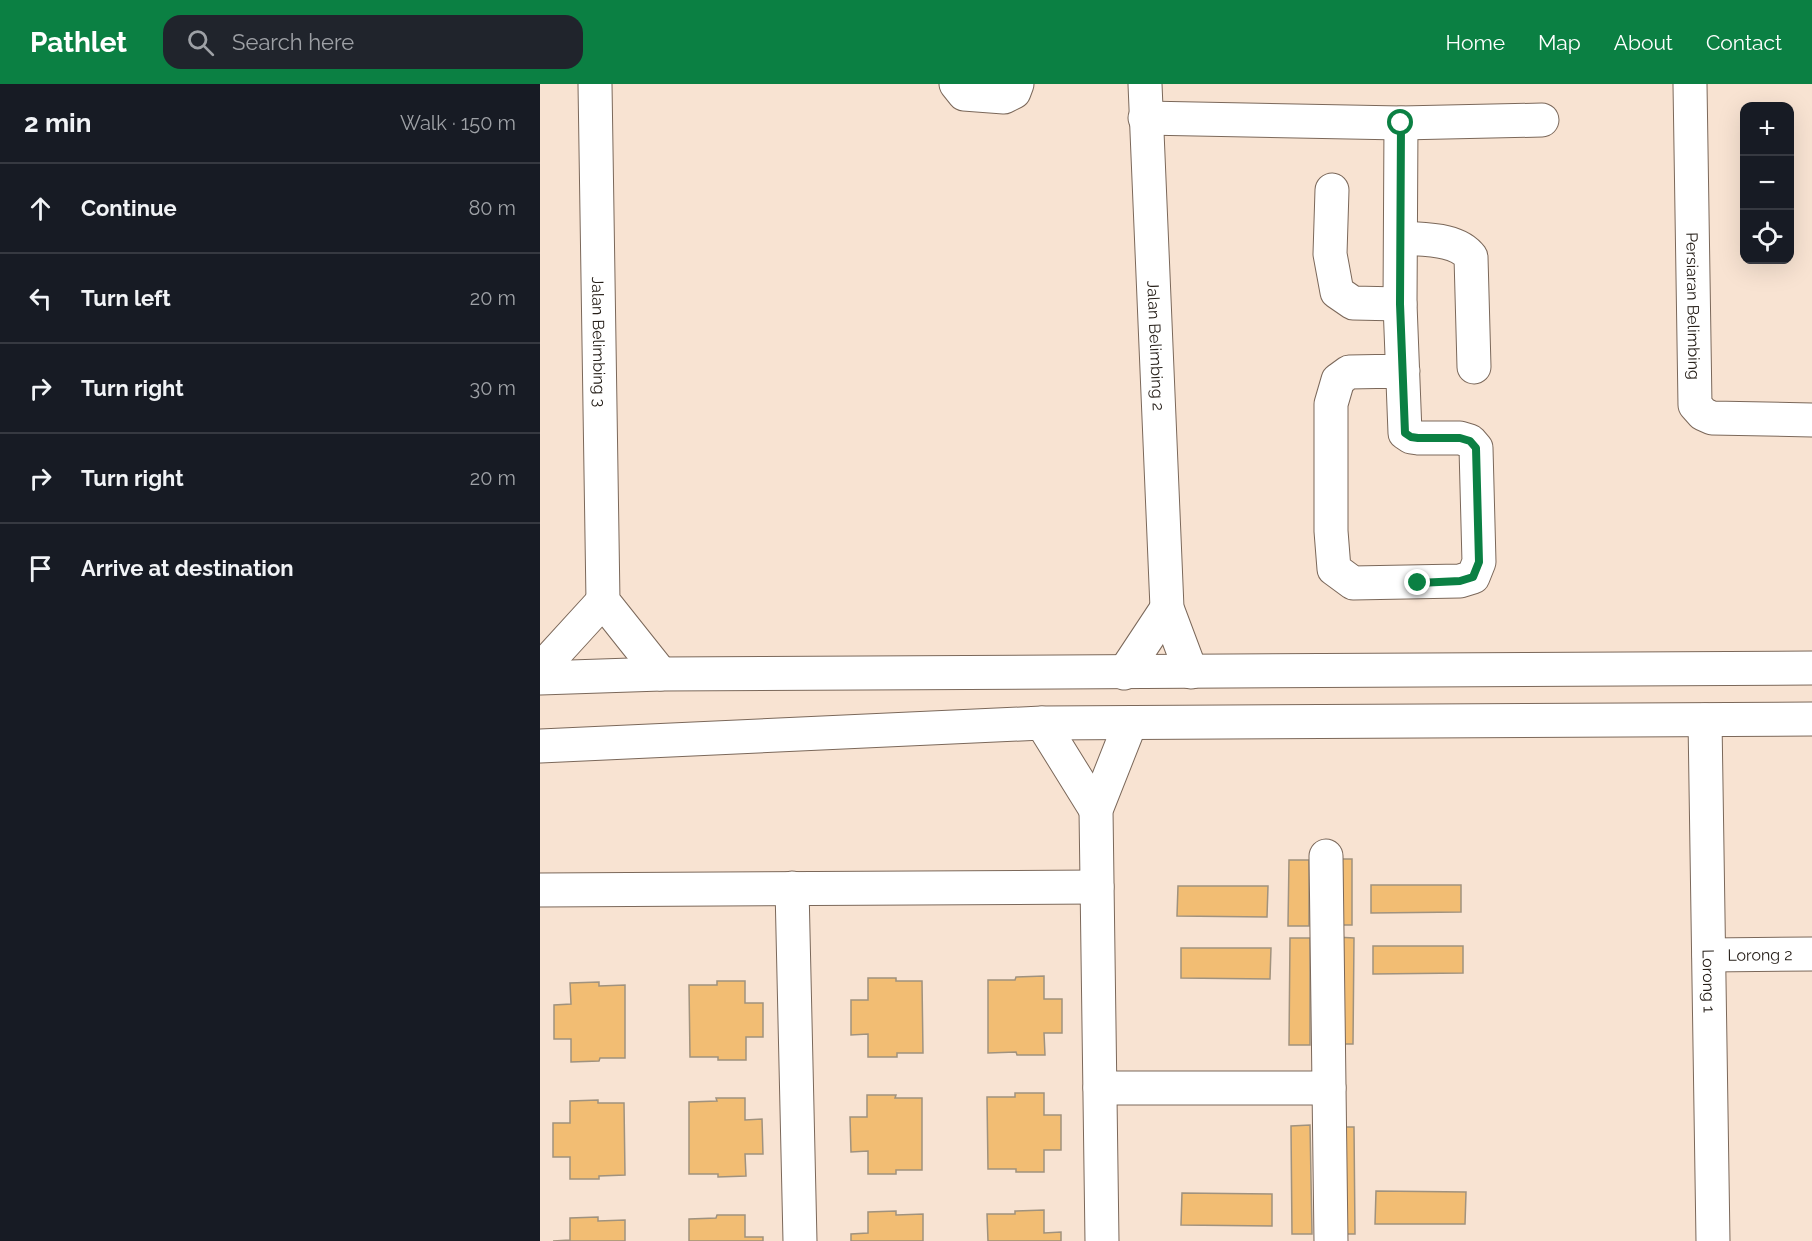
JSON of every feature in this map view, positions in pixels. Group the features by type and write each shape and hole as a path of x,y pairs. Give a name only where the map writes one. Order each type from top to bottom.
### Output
{"street":[{"name":"Jalan Belimbing 3","path":"595,84 603,601"},
{"path":"956,84 964,93 1004,96 1014,92 1017,84"},
{"name":"Jalan Belimbing 2","path":"1145,84 1167,608 1191,672"},
{"name":"Persiaran Belimbing","path":"1690,84 1695,405 1703,414 1712,418 1812,420"},
{"path":"1145,118 1401,123 1542,120"},
{"path":"1401,123 1400,304 1403,371 1405,433 1418,438 1460,438 1470,441 1476,448 1479,562 1473,577 1460,581 1353,583 1334,569 1331,531 1331,404 1338,380 1348,372 1403,371"},
{"path":"1332,190 1330,254 1337,292 1353,303 1400,304"},
{"path":"1402,238 1456,245 1471,257 1474,367"},
{"path":"540,670 603,601 661,674"},
{"path":"1124,673 1167,608"},
{"path":"540,678 661,674 1812,668"},
{"name":"Lorong 1","path":"1705,720 1713,1241"},
{"path":"540,746 1042,723 1812,720"},
{"path":"1042,723 1096,810"},
{"path":"1102,1241 1096,810 1130,724"},
{"path":"1326,856 1331,1241"},
{"path":"540,890 1097,887"},
{"path":"792,888 800,1241"},
{"name":"Lorong 2","path":"1709,955 1812,954"},
{"path":"1100,1088 1329,1088"}],"building":[{"path":"1333,859 1352,859 1352,925 1333,925"},
{"path":"1289,860 1309,860 1309,926 1288,926"},
{"path":"1371,885 1461,885 1461,912 1371,913"},
{"path":"1178,886 1268,886 1267,917 1177,916"},
{"path":"1335,937 1354,938 1353,1044 1334,1044"},
{"path":"1290,938 1310,938 1310,1045 1289,1045"},
{"path":"1373,946 1463,946 1463,973 1373,974"},
{"path":"1181,948 1271,948 1270,979 1181,978"},
{"path":"1044,976 1044,999 1062,999 1062,1033 1044,1033 1045,1055 1017,1055 1016,1052 988,1053 988,980 1015,980 1016,977"},
{"path":"868,978 922,981 923,1053 897,1053 897,1057 868,1057 868,1034 851,1035 851,1000 868,1000"},
{"path":"717,981 745,981 745,1003 763,1003 763,1037 746,1037 746,1060 690,1057 689,985 717,985"},
{"path":"599,982 599,986 625,985 625,1058 600,1058 599,1061 571,1062 571,1039 554,1039 554,1005 571,1004 570,983"},
{"path":"1015,1093 1044,1093 1044,1115 1061,1115 1061,1150 1044,1150 1044,1172 988,1169 987,1097 1015,1097"},
{"path":"867,1095 922,1098 922,1170 896,1170 896,1174 868,1174 868,1151 851,1152 850,1117 867,1117"},
{"path":"716,1098 745,1098 745,1120 762,1119 763,1154 745,1154 746,1176 718,1177 718,1174 689,1174 689,1102 717,1101"},
{"path":"598,1100 598,1103 624,1103 625,1175 599,1176 599,1179 570,1179 570,1157 553,1157 553,1123 570,1123 570,1101"},
{"path":"1310,1125 1312,1234 1292,1234 1291,1126"},
{"path":"1336,1127 1354,1127 1355,1234 1337,1234"},
{"path":"1376,1191 1466,1192 1465,1224 1375,1224"},
{"path":"1182,1193 1272,1194 1272,1226 1181,1225"},
{"path":"1044,1210 1044,1233 1061,1232 1061,1241 988,1241 987,1214 1015,1214 1015,1211"},
{"path":"896,1211 896,1215 923,1214 923,1241 851,1241 851,1234 868,1233 868,1212"},
{"path":"717,1215 745,1215 745,1237 763,1237 763,1241 689,1241 689,1219 716,1218"},
{"path":"598,1217 598,1221 625,1220 625,1241 553,1241 570,1240 570,1218"}],"route":[{"path":"1401,123 1400,304 1405,433 1418,438 1460,438 1470,441 1476,448 1479,562 1473,577 1460,581 1418,583"}]}
